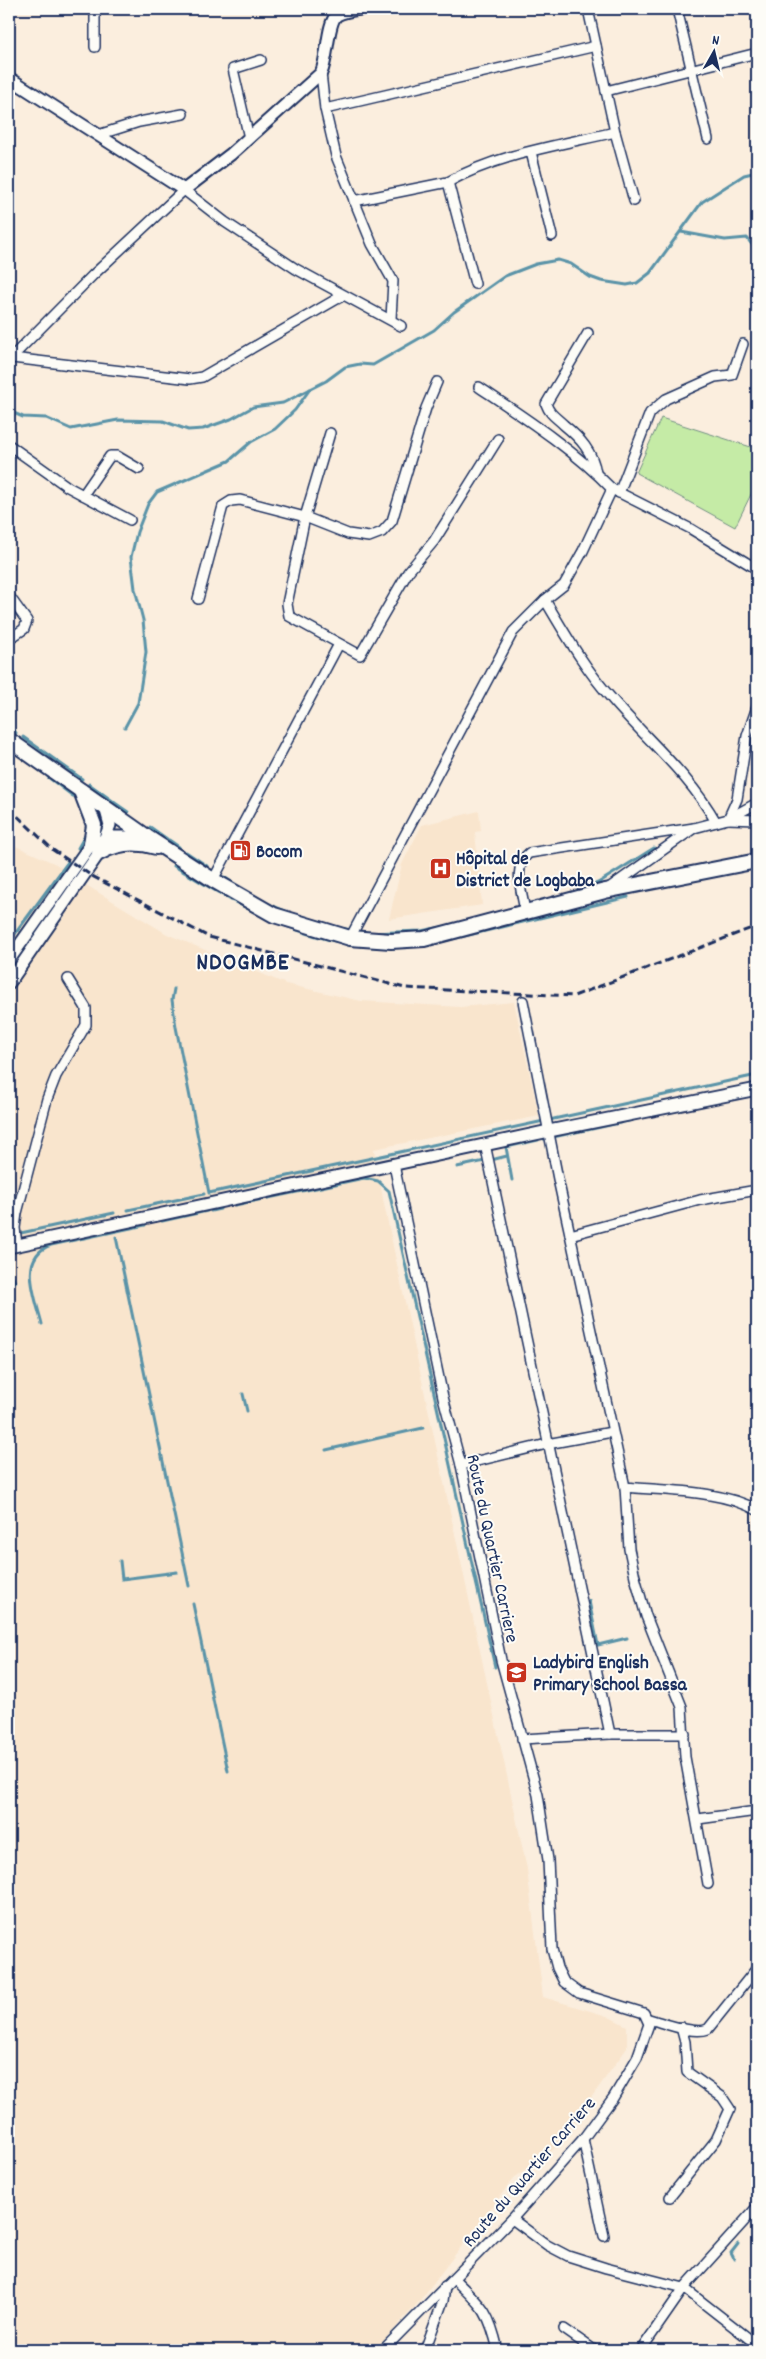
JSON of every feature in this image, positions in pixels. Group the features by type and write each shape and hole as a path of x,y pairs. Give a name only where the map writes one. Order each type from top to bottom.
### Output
{"main road":[{"path":"9,740 147,837 213,880 274,915 350,938 391,941 424,939 605,890 757,861"},
{"path":"81,790 94,825 95,849 128,843 146,844 167,850"}],"street":[{"path":"94,47 95,9"},
{"path":"10,359 93,275 184,190 232,154 321,72 327,58 332,22 336,16 361,9"},
{"path":"588,9 615,132 634,201"},
{"path":"677,9 708,139"},
{"path":"325,110 596,46"},
{"path":"606,91 757,53"},
{"path":"249,138 233,69 261,60"},
{"path":"321,72 325,110 336,156 372,244 393,281 391,319"},
{"path":"11,83 98,135 184,190 224,222 296,269 342,296 391,319 401,326"},
{"path":"98,135 139,122 183,114"},
{"path":"354,201 448,182 460,175 530,152 615,132"},
{"path":"530,152 552,236"},
{"path":"448,182 475,284"},
{"path":"10,359 190,379 202,377 263,344 342,296"},
{"path":"588,333 546,404 550,414 585,446 594,459 596,473"},
{"path":"350,938 513,632 545,600 564,585 615,491 650,412 666,400 715,377 732,375 743,344"},
{"path":"198,599 223,506 231,501 240,500 305,517 348,534 369,537 382,532 392,521 426,408 437,382"},
{"path":"479,388 541,429 596,473 615,491 691,529 757,569"},
{"path":"330,433 305,517 289,585 287,604 289,616 360,655 408,572 434,541 498,439"},
{"path":"9,445 83,495 130,520"},
{"path":"83,495 110,456 117,456 139,470"},
{"path":"9,596 27,621 24,629 9,639"},
{"path":"545,600 583,663 611,699 685,776 703,798 716,822"},
{"path":"213,880 339,644"},
{"path":"728,819 737,799 747,736 757,707"},
{"path":"525,911 519,867 522,858 529,853 694,828 728,819 757,803"},
{"path":"9,960 95,849 106,838 110,820 105,807"},
{"path":"728,819 757,820"},
{"path":"605,890 694,828"},
{"path":"106,838 147,837"},
{"path":"9,983 95,849"},
{"path":"68,979 86,1008 86,1025 56,1076 47,1098 17,1213 13,1246 549,1130 757,1089"},
{"path":"523,1001 570,1235 625,1487 634,1577 646,1616 682,1706 685,1757 698,1819 708,1884"},
{"path":"485,1144 524,1324 547,1444 610,1734"},
{"name":"Route du Quartier Carriere","path":"383,2350 512,2219 583,2139 613,2098 637,2058 646,2037 649,2019 644,2013 579,1993 564,1982 557,1968 552,1949 548,1860 538,1795 501,1660 461,1465 443,1397 394,1165"},
{"path":"570,1235 700,1200 757,1190"},
{"path":"461,1465 547,1444 612,1432"},
{"path":"625,1487 722,1497 746,1504 757,1510"},
{"path":"522,1739 610,1734 685,1734"},
{"path":"698,1819 757,1811"},
{"path":"649,2019 702,2032 708,2029 757,1968"},
{"path":"670,2197 716,2140 730,2109 722,2097 687,2072 686,2042 681,2027"},
{"path":"583,2139 604,2236"},
{"path":"641,2350 684,2288 757,2207"},
{"path":"512,2219 547,2245 568,2256 684,2288 757,2345"},
{"path":"454,2279 482,2306 489,2318 498,2350"},
{"path":"425,2350 443,2301 445,2286"},
{"path":"564,2329 594,2350"}],"shaded area":[{"name":"Hôpital de District de Logbaba","path":"479,811 481,831 475,832 482,905 389,919 402,864 422,825"},
{"path":"9,843 56,864 86,885 167,934 286,984 361,1001 460,1007 514,1002 539,1116 374,1149 384,1204 527,1869 543,1997 607,2016 627,2026 627,2048 554,2149 514,2178 418,2303 375,2350 9,2350"}],"green space":[{"path":"661,418 757,449 757,482 735,527 636,473"}],"waterway":[{"path":"9,411 23,417 46,418 71,429 118,420 163,421 188,430 203,429 231,419 253,407 283,403 326,381 345,367 360,364 373,365 434,330 454,312 505,276 536,264 558,260 571,264 590,277 601,281 627,285 637,283 650,273 702,202 744,175 757,172"},
{"path":"681,232 725,240 747,238 757,251"},
{"path":"125,727 138,703 146,652 143,620 135,589 131,557 137,532 148,504 157,492 229,461 251,442 275,429 295,410 310,389"},
{"path":"9,727 16,733"},
{"path":"23,737 82,779"},
{"path":"48,777 73,796"},
{"path":"89,784 114,802"},
{"path":"115,803 128,812"},
{"path":"150,827 167,839"},
{"path":"78,848 86,834"},
{"path":"169,840 179,847"},
{"path":"576,892 598,883 654,848"},
{"path":"186,852 207,866"},
{"path":"9,942 68,862"},
{"path":"174,866 231,900 272,921"},
{"path":"224,877 245,891"},
{"path":"431,944 628,897"},
{"path":"268,904 285,911"},
{"path":"278,923 340,942 371,947 405,947"},
{"path":"371,933 421,931 442,927"},
{"path":"339,928 365,932"},
{"path":"174,989 172,1000 176,1027 209,1193 544,1121"},
{"path":"549,1120 757,1075"},
{"path":"587,1130 633,1120"},
{"path":"544,1139 585,1130"},
{"path":"512,1180 506,1147 538,1140"},
{"path":"491,1160 507,1156"},
{"path":"457,1167 485,1161"},
{"path":"235,1205 364,1178 378,1181 389,1191 495,1667"},
{"path":"128,1210 204,1194"},
{"path":"211,1211 220,1209"},
{"path":"162,1221 207,1211"},
{"path":"16,1234 114,1213"},
{"path":"42,1324 32,1280 34,1259 41,1251 51,1245 145,1225"},
{"path":"116,1237 189,1586"},
{"path":"9,1268 15,1282"},
{"path":"243,1394 247,1411"},
{"path":"326,1450 423,1428"},
{"path":"120,1561 122,1579 177,1572"},
{"path":"589,1601 598,1645 627,1638"},
{"path":"193,1604 228,1771"},
{"path":"734,2259 731,2253 738,2244"}],"railway":[{"path":"9,808 53,850 92,876 209,937 405,988 574,996 757,926"}],"place":[{"name":"Bocom","path":"240,850"},
{"name":"Hôpital de District de Logbaba","path":"440,868"},
{"name":"Ladybird English Primary School Bassa","path":"517,1672"}],"district":[{"name":"NDOGMBE","path":"243,961"}]}
